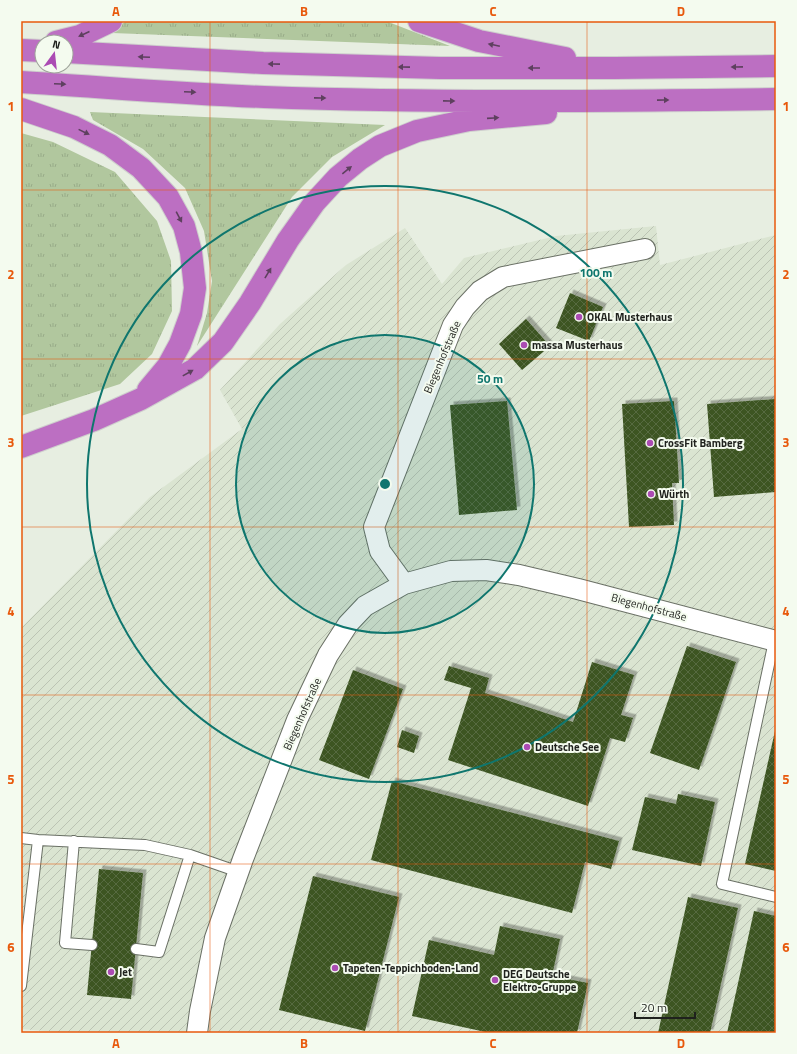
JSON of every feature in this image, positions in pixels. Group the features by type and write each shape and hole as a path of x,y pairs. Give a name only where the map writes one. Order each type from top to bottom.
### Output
{"highway":[{"path":"74,38 111,21"},
{"path":"419,21 479,42 615,68"},
{"path":"74,52 263,64 440,68 776,66"},
{"path":"21,82 262,96 451,101 776,99"},
{"path":"21,447 94,420 141,398 195,369 223,342 250,303 288,240 314,202 338,177 360,159 380,146 417,131 469,120 536,115 624,101"},
{"path":"21,110 74,127 110,144 141,168 168,197 184,226 192,252 195,288 191,314 180,344 168,366 141,398"}],"street":[{"name":"Biegenhofstraße","path":"404,584 380,551 374,527 453,325 465,307 480,291 503,277 645,249"},
{"name":"Biegenhofstraße","path":"196,1033 215,938 297,720 328,654 348,624 365,606 404,584 451,571 486,570 519,575 586,591 775,641"}],"lane":[{"path":"775,641 722,884 776,897"},
{"path":"21,838 145,844 190,855 239,872"},
{"path":"21,986 38,840"},
{"path":"74,841 64,943 92,945"},
{"path":"136,949 159,952 190,855"}],"shaded area":[{"path":"656,226 660,265 776,235 776,1033 69,1033 21,1029 21,628 150,497 242,429 220,390 280,324 346,265 405,228 442,284 464,258 556,236"}],"green space":[{"path":"127,21 386,21 450,46 112,33 110,30"},
{"path":"90,112 385,125 332,157 292,197 197,346 207,313 212,281 204,231 185,188 143,149 93,120"},
{"path":"21,133 53,142 115,172 157,221 171,261 172,311 152,354 120,384 21,416"}],"building":[{"name":"OKAL Musterhaus","path":"570,293 603,307 589,341 556,328"},
{"name":"massa Musterhaus","path":"526,319 550,346 522,370 499,344"},
{"path":"776,399 776,492 714,497 707,404"},
{"path":"507,401 517,510 459,515 450,405"},
{"path":"674,401 679,483 672,483 674,525 629,527 622,404"},
{"path":"687,646 736,662 699,770 650,753"},
{"path":"592,662 634,675 621,715 633,718 625,742 610,738 588,806 448,760 471,688 444,680 449,666 489,678 485,693 573,722"},
{"path":"353,670 403,689 369,779 319,760"},
{"path":"402,730 419,736 414,753 397,747"},
{"path":"776,731 776,871 745,864"},
{"path":"392,781 619,841 611,869 585,862 572,913 371,860"},
{"path":"678,794 715,802 701,866 632,850 645,797 676,804"},
{"name":"Jet","path":"99,869 143,873 131,999 87,995"},
{"name":"Tapeten-Teppichboden-Land","path":"313,876 399,897 365,1031 279,1010"},
{"path":"688,897 738,908 710,1033 658,1033"},
{"path":"754,911 776,916 776,1033 727,1033"},
{"name":"DEG Deutsche Elektro-Gruppe","path":"500,926 560,939 552,976 588,983 577,1033 490,1033 412,1016 429,940 494,955"}],"place":[{"name":"OKAL Musterhaus","path":"579,317"},
{"name":"massa Musterhaus","path":"524,345"},
{"name":"CrossFit Bamberg","path":"650,443"},
{"name":"Würth","path":"651,494"},
{"name":"Deutsche See","path":"527,747"},
{"name":"Tapeten-Teppichboden-Land","path":"335,968"},
{"name":"Jet","path":"111,972"},
{"name":"DEG Deutsche Elektro-Gruppe","path":"495,980"}]}
